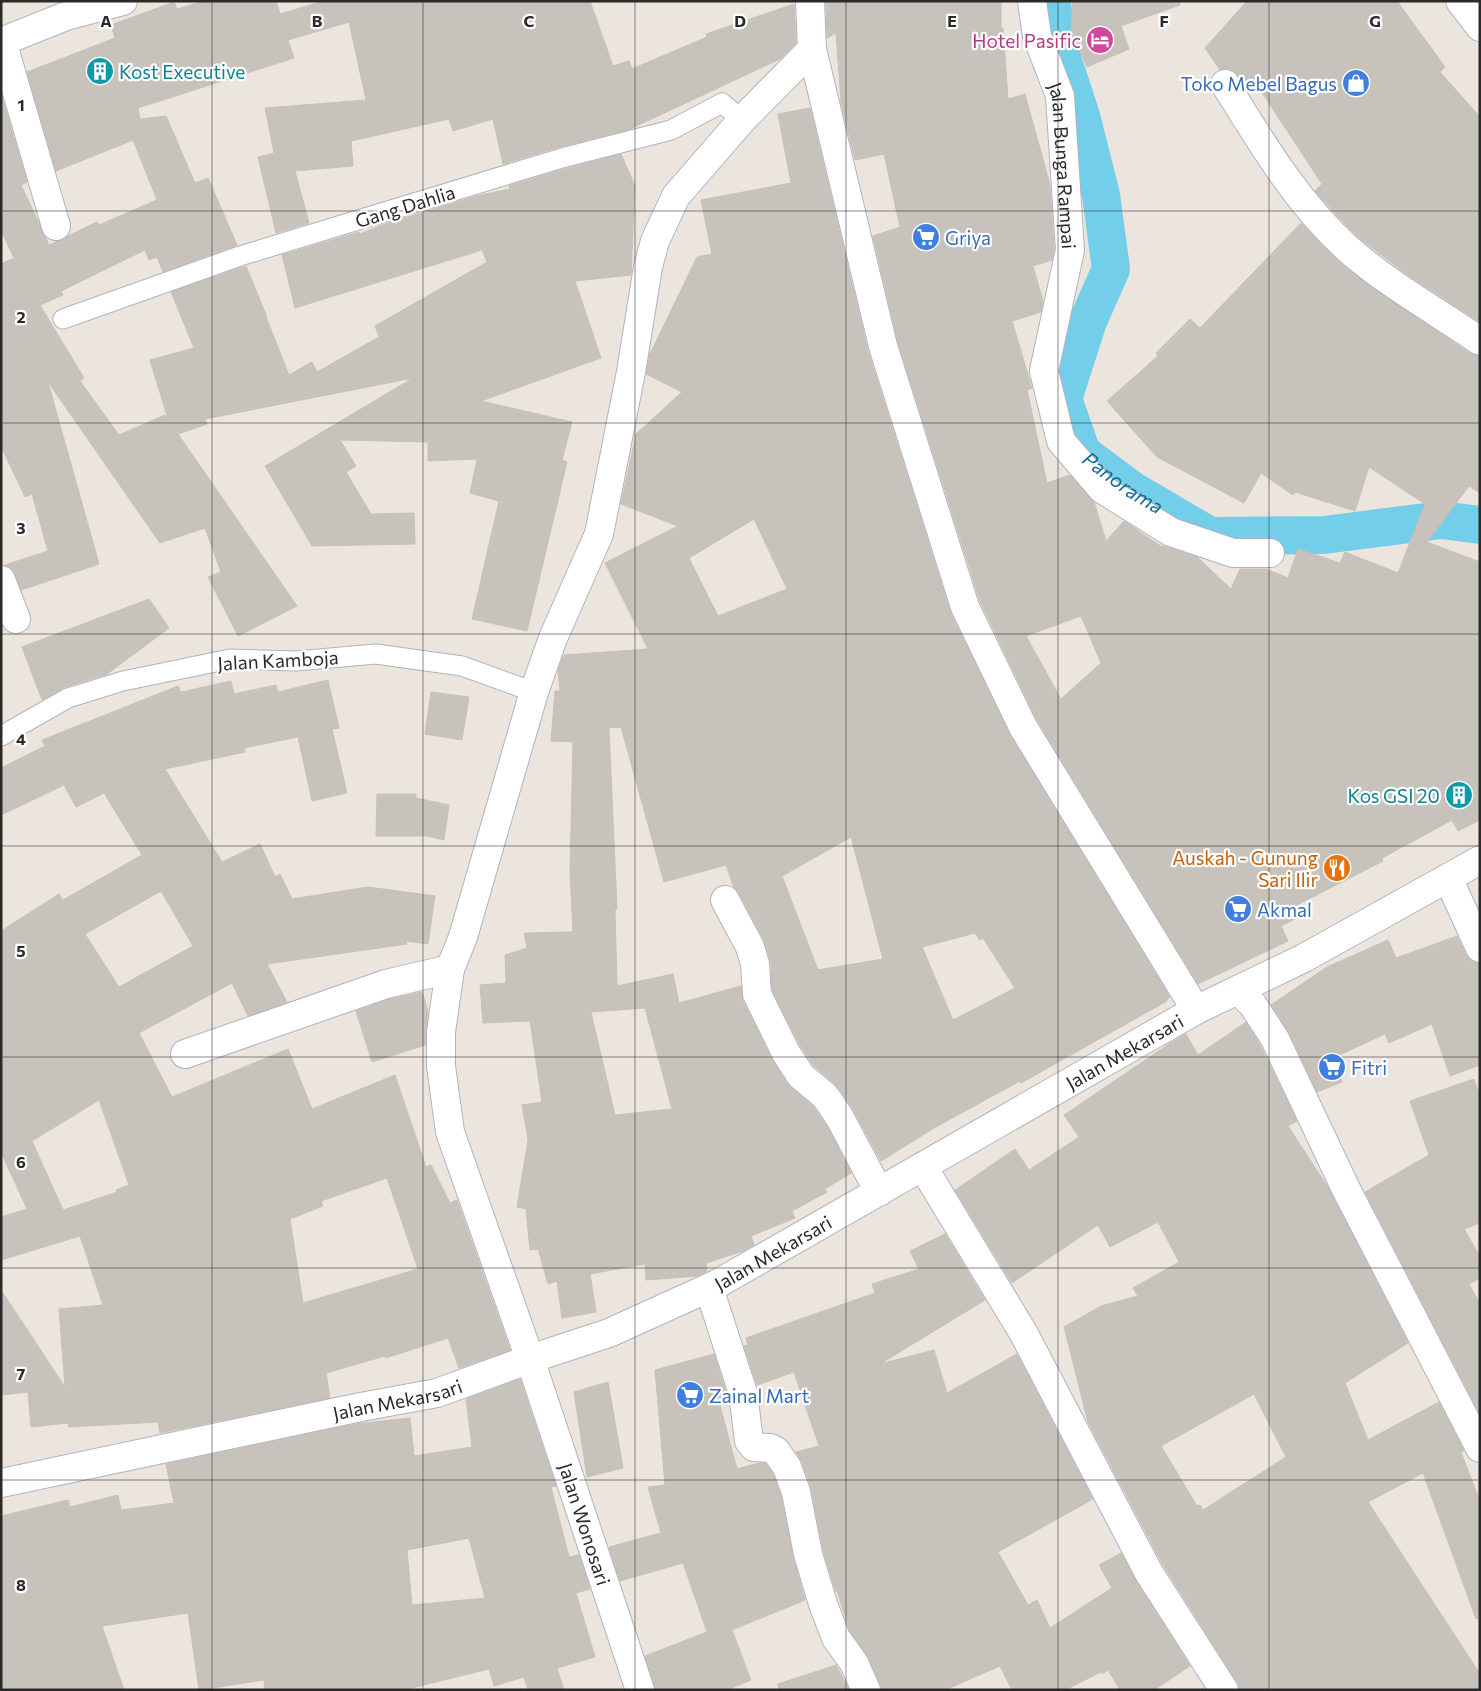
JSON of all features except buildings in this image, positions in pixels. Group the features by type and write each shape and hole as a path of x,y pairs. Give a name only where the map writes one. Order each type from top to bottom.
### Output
{"street":[{"path":"56,226 2,42 66,16 123,1"},
{"path":"810,1 812,49 883,346 965,607 1023,727 1196,1010"},
{"name":"Jalan Bunga Rampai","path":"1032,1 1037,36 1060,96 1070,250 1044,371 1061,441 1102,489 1172,532 1233,553 1270,554"},
{"path":"1460,1 1480,27"},
{"name":"Jalan Wonosari","path":"640,1690 530,1359 450,1132 441,1066 441,1032 450,969 463,937 534,692 553,638 599,534 631,372 648,267 655,241 676,196 742,120 812,49"},
{"path":"1225,84 1288,181 1313,212 1346,247 1388,280 1480,341"},
{"path":"1,580 16,619"},
{"name":"Jalan Mekarsari","path":"1,1483 361,1407 437,1393 609,1333 709,1288 1196,1010 1304,958 1480,860"},
{"path":"1448,878 1480,948"},
{"path":"725,900 750,947 755,964 758,994 786,1053 802,1076 824,1095 840,1118 878,1192"},
{"path":"185,1054 386,984 450,969"},
{"path":"1238,990 1253,1005 1275,1039 1346,1189 1480,1448"},
{"path":"924,1166 1024,1334 1149,1573 1224,1690"},
{"path":"709,1288 743,1393 749,1441 754,1447 770,1448 776,1451 788,1467 793,1479 808,1554 823,1604 836,1638 854,1663 866,1690"}],"lane":[{"name":"Gang Dahlia","path":"63,319 240,256 562,158 671,130 722,103 742,120"},
{"name":"Jalan Kamboja","path":"1,736 68,698 123,681 230,659 296,661 376,654 462,666 534,692"}],"waterway":[{"name":"Panorama","path":"1052,1 1055,36 1081,116 1101,195 1111,269 1088,321 1063,399 1082,453 1133,491 1210,536 1324,535 1441,520 1480,525"}],"place":[{"name":"Hotel Pasific","path":"1100,40"},
{"name":"Kost Executive","path":"100,71"},
{"name":"Toko Mebel Bagus","path":"1356,83"},
{"name":"Griya","path":"926,237"},
{"name":"Kos GSI 20","path":"1459,795"},
{"name":"Auskah - Gunung Sari Ilir","path":"1337,868"},
{"name":"Akmal","path":"1238,909"},
{"name":"Fitri","path":"1332,1067"},
{"name":"Zainal Mart","path":"690,1395"}]}
